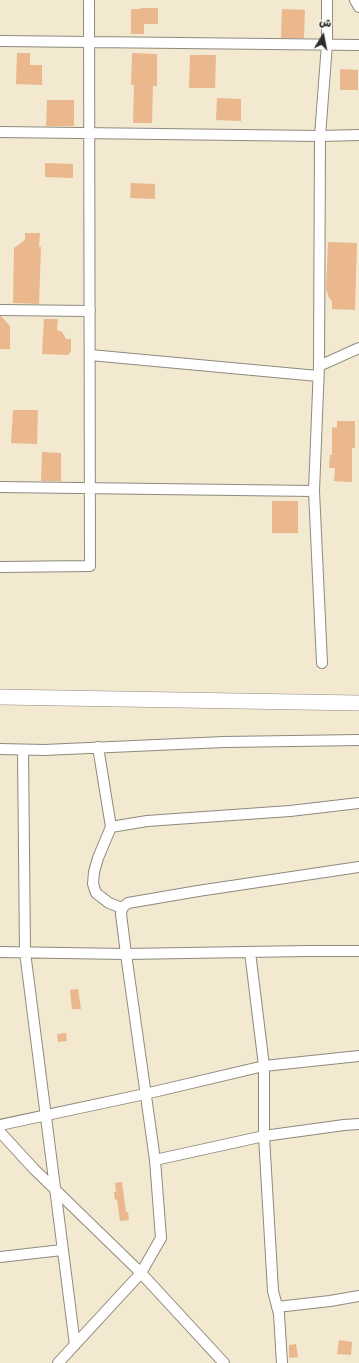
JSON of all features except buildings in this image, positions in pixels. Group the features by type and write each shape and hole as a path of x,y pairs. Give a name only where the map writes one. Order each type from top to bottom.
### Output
{"street":[{"path":"0,567 90,566 89,0"},
{"path":"322,663 314,492 319,371 320,136 327,44 327,0"},
{"path":"355,0 359,7"},
{"path":"0,41 359,45"},
{"path":"0,132 320,136 359,135"},
{"path":"0,310 90,311"},
{"path":"90,355 319,371 359,348"},
{"path":"0,487 314,492"},
{"path":"0,697 359,703"},
{"path":"0,748 44,750 224,742 359,740"},
{"path":"98,747 111,828 98,858 94,872 93,884 96,893 109,903 122,908"},
{"path":"23,750 25,952 75,1345"},
{"path":"111,828 147,821 290,811 359,803"},
{"path":"58,1363 141,1273 161,1238 155,1160 126,954 121,914 122,908 128,903 198,890 359,867"},
{"path":"0,952 126,954 359,951"},
{"path":"250,952 264,1066 264,1136 273,1291 279,1314 282,1363"},
{"path":"0,1125 145,1094 264,1066 359,1056"},
{"path":"155,1160 264,1136 359,1124"},
{"path":"0,1132 34,1169 141,1273 224,1363"},
{"path":"0,1257 62,1250"},
{"path":"277,1307 359,1296"}]}
